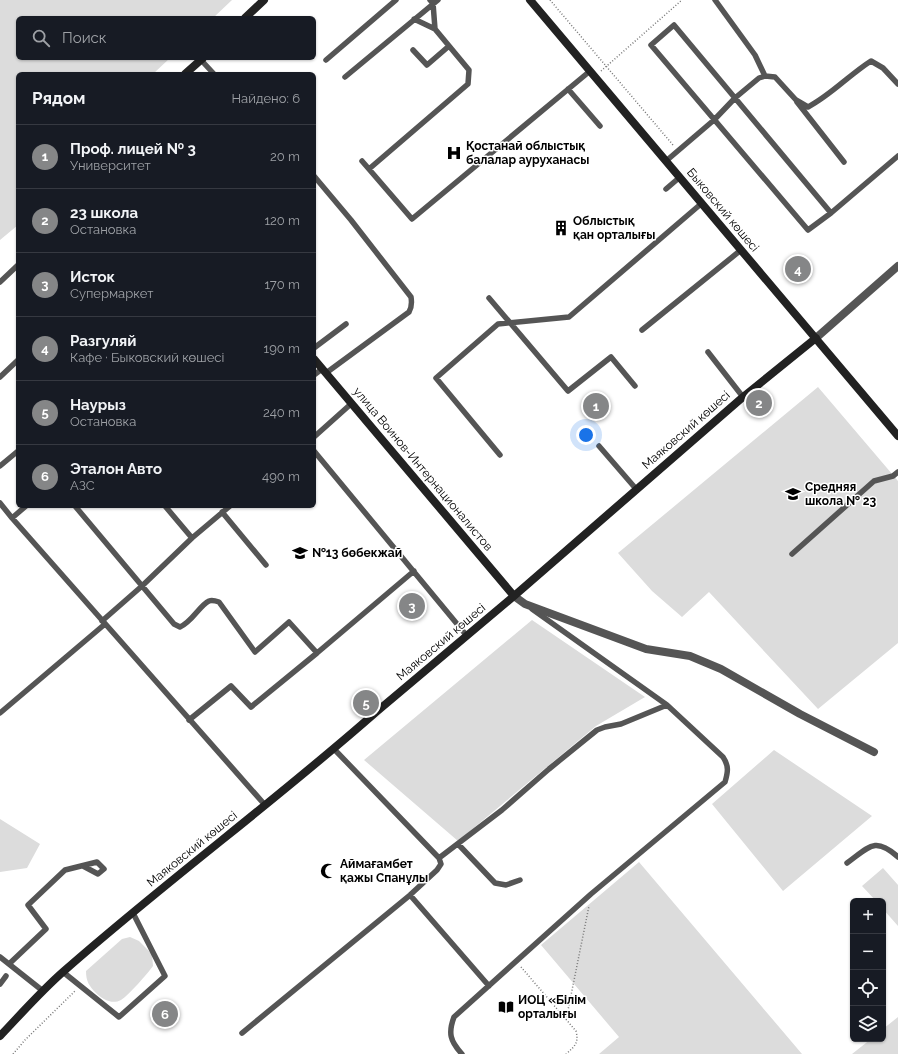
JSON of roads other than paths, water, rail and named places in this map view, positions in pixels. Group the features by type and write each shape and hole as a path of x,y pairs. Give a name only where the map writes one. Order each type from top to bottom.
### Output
{"main road":[{"path":"247,16 264,0"},
{"name":"Быковский көшесі","path":"530,0 898,436"},
{"path":"187,72 201,60"},
{"name":"Маяковский көшесі","path":"0,1036 63,972 334,749 637,490 743,396 816,338"},
{"name":"улица Воинов-Интернационалистов","path":"316,361 514,596"}],"street":[{"name":"Маяковский көшесі","path":"816,338 898,266"},
{"path":"514,596 525,604 646,649 690,656 721,669 800,714 874,752"}],"lane":[{"path":"326,60 396,0"},
{"path":"715,0 755,55 765,76"},
{"path":"345,77 434,1"},
{"path":"434,1 435,29"},
{"path":"369,169 468,84 469,70 435,29 414,19"},
{"path":"831,213 674,25 650,45 808,230 831,213 898,156"},
{"path":"413,50 427,65 449,46"},
{"path":"203,60 212,72"},
{"path":"796,100 808,107 818,102 862,66 871,61 883,68 898,84"},
{"path":"362,161 412,219 568,89 592,74"},
{"path":"666,161 714,120 735,98 759,78 765,76 775,77 796,100 844,162"},
{"path":"568,89 600,126"},
{"path":"666,189 680,177"},
{"path":"316,178 351,220 411,297 412,303 412,308 409,312 324,371 316,374"},
{"path":"500,455 436,378 498,324 569,317 702,203"},
{"path":"642,330 741,250"},
{"path":"0,282 16,267"},
{"path":"489,298 568,391 611,356 635,386"},
{"path":"316,346 346,324"},
{"path":"708,352 743,396"},
{"path":"0,377 16,362"},
{"path":"316,435 352,403"},
{"path":"599,446 637,490"},
{"path":"316,453 467,636"},
{"path":"0,466 16,454"},
{"path":"792,554 874,481 893,476 898,472"},
{"path":"0,503 265,805"},
{"path":"12,518 24,508"},
{"path":"77,508 174,624 180,628 186,625 208,601 214,600 219,602 256,652 289,622 317,653"},
{"path":"168,508 192,538"},
{"path":"0,713 103,622 192,538 227,508"},
{"path":"222,512 266,564"},
{"path":"189,720 231,686 251,707 414,571"},
{"path":"462,1054 454,1045 449,1028 454,1017 591,894 725,782 728,770 727,762 723,756 667,705 525,604"},
{"path":"439,858 502,810 597,730 621,724 667,705"},
{"path":"242,1032 410,895 437,870 441,864 439,858 334,749"},
{"path":"458,844 495,882 506,885 520,880"},
{"path":"847,863 872,845 884,846 898,857"},
{"path":"9,964 46,929 28,905 64,870 83,866"},
{"path":"410,895 489,986"},
{"path":"63,972 119,1017 165,976 133,913"},
{"path":"0,957 44,991"},
{"path":"0,984 6,976"}],"place":[{"name":"Қостанай облыстық балалар ауруханасы","path":"454,153"},
{"name":"Облыстық қан орталығы","path":"561,228"},
{"name":"Разгуляй","path":"798,269"},
{"name":"23 школа","path":"759,403"},
{"name":"Проф. лицей № 3","path":"596,406"},
{"name":"Средняя школа № 23","path":"793,494"},
{"name":"№13 бөбекжай","path":"300,553"},
{"name":"Исток","path":"412,606"},
{"name":"Наурыз","path":"366,703"},
{"name":"Аймағамбет қажы Спанұлы","path":"328,871"},
{"name":"ИОЦ «Білім орталығы","path":"506,1007"},
{"name":"Эталон Авто","path":"165,1014"}]}
